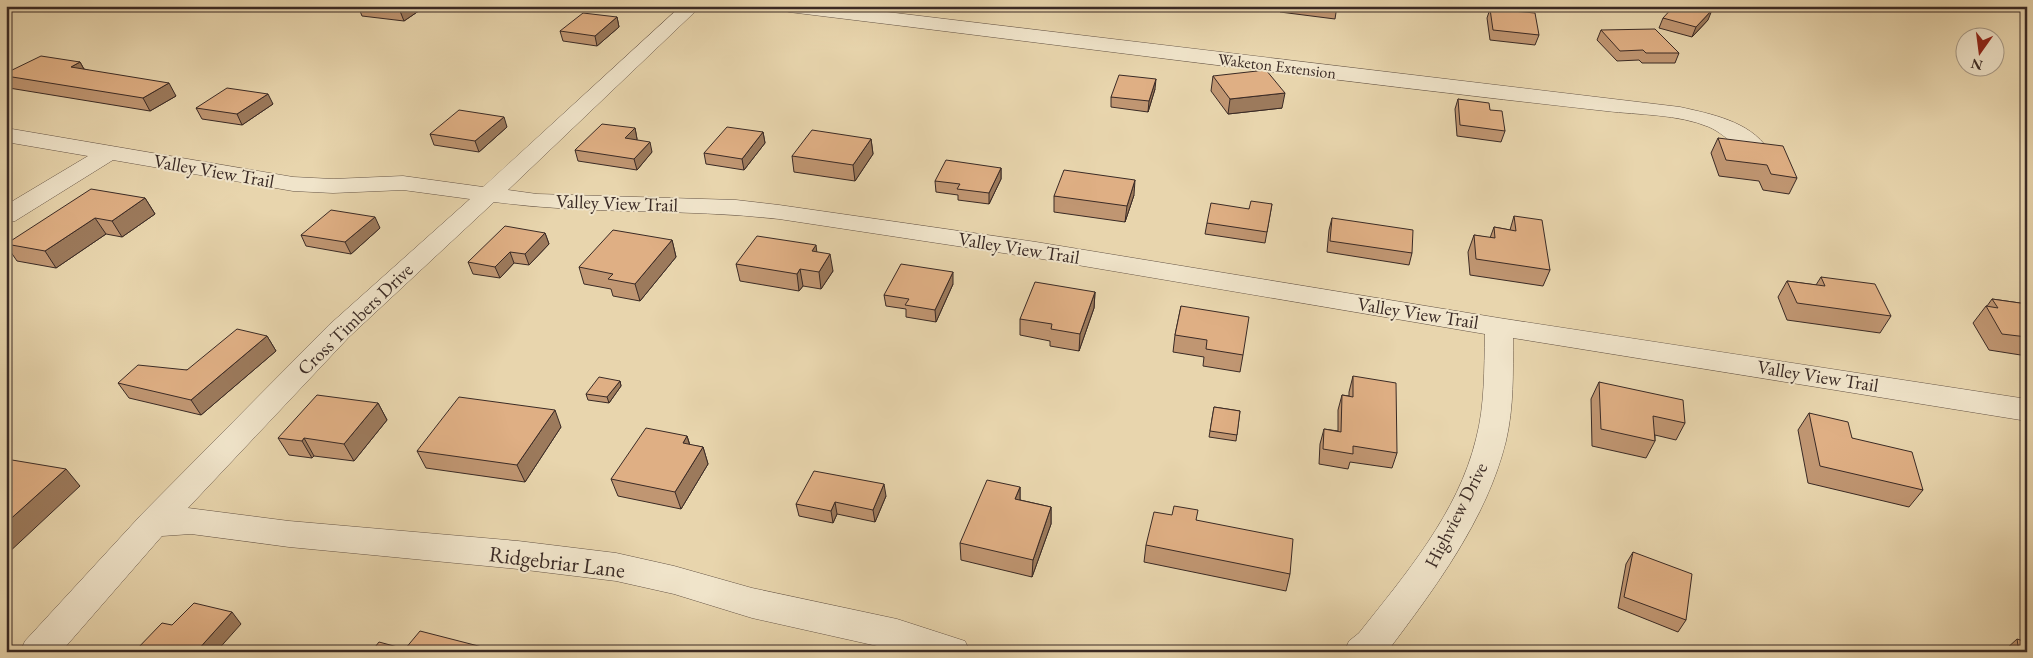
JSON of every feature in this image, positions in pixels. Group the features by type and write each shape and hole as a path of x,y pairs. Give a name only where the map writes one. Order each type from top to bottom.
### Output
{"street":[{"name":"Cross Timbers Drive","path":"38,652 153,524 339,330 387,289 692,6"},
{"name":"Waketon Extension","path":"789,6 1526,96 1680,112 1714,121 1731,129 1757,149"},
{"name":"Valley View Trail","path":"6,135 293,184 333,186 403,183 537,201 660,204 779,212 1036,250 1499,327 1698,356 2027,410"},
{"path":"6,216 108,153"},
{"name":"Highview Drive","path":"1362,652 1372,644 1426,574 1480,475 1491,439 1497,396 1499,327"},
{"name":"Ridgebriar Lane","path":"153,524 192,521 289,534 518,555 616,567 674,580 752,603 897,634 952,652"}],"building":[{"path":"361,6 408,6 400,11"},
{"path":"1314,6 1337,6 1337,9"},
{"path":"1674,6 1697,6 1712,10 1696,27 1663,18"},
{"path":"1490,9 1535,13 1539,35 1493,30"},
{"path":"583,13 617,17 595,36 560,31"},
{"path":"1655,29 1679,53 1646,53 1643,50 1620,51 1601,30"},
{"path":"41,56 80,62 71,67 169,83 143,98 6,76 6,73"},
{"path":"1266,70 1285,93 1230,99 1213,76"},
{"path":"1119,75 1156,79 1149,101 1111,97"},
{"path":"227,88 268,94 237,114 196,108"},
{"path":"1458,99 1489,103 1490,110 1502,111 1505,131 1460,125"},
{"path":"459,110 504,117 475,141 430,134"},
{"path":"602,124 635,128 625,138 650,142 634,159 575,150"},
{"path":"727,127 763,132 742,159 704,153"},
{"path":"812,130 871,139 853,165 792,156"},
{"path":"1718,138 1783,146 1797,178 1771,174 1767,165 1726,160"},
{"path":"946,160 1001,168 989,193 957,189 960,184 935,181"},
{"path":"1064,170 1135,180 1127,206 1054,196"},
{"path":"91,189 145,198 112,221 95,218 45,251 6,244"},
{"path":"1251,201 1272,204 1267,232 1207,223 1211,203 1249,209"},
{"path":"331,210 375,217 345,242 301,235"},
{"path":"1514,216 1542,220 1550,270 1476,259 1474,235 1495,238 1494,227 1516,231"},
{"path":"1332,218 1413,230 1412,253 1330,241"},
{"path":"505,226 545,233 525,254 510,252 495,267 468,262"},
{"path":"613,230 672,240 635,284 608,279 613,274 579,267"},
{"path":"757,236 816,245 812,251 830,254 819,272 800,269 797,274 736,264"},
{"path":"901,264 953,272 935,310 905,305 909,299 884,295"},
{"path":"1821,277 1875,284 1891,316 1797,303 1787,281 1825,286"},
{"path":"1035,282 1095,292 1080,334 1051,329 1052,324 1020,319"},
{"path":"1992,299 2027,304 2027,337 2002,334 1986,306 1998,308"},
{"path":"1181,306 1249,317 1243,355 1206,349 1207,340 1175,335"},
{"path":"237,329 267,336 191,400 118,383 138,365 187,370"},
{"path":"1353,376 1396,383 1397,453 1353,446 1353,454 1323,449 1324,429 1341,432 1342,395 1353,397"},
{"path":"599,377 620,381 607,397 586,394"},
{"path":"1599,382 1683,400 1685,423 1653,416 1655,441 1601,429"},
{"path":"317,395 378,403 344,444 304,438 302,441 278,438"},
{"path":"459,397 555,410 517,465 417,451"},
{"path":"1214,407 1240,411 1237,435 1210,431"},
{"path":"1809,413 1848,422 1852,438 1912,452 1923,490 1820,466"},
{"path":"646,428 687,436 683,443 703,447 675,492 611,479"},
{"path":"12,460 66,469 6,523 6,465"},
{"path":"814,471 884,484 873,510 835,502 831,511 796,504"},
{"path":"987,480 1020,487 1015,499 1051,507 1033,560 960,543"},
{"path":"1174,506 1198,510 1196,520 1293,539 1290,574 1146,545 1154,512 1172,515"},
{"path":"1633,552 1692,574 1686,620 1624,597"},
{"path":"194,603 232,612 196,652 134,652 162,623 172,625"},
{"path":"420,631 494,650 493,652 371,652 379,642 405,649"},
{"path":"2017,639 2027,642 2027,652 2019,652"},
{"path":"632,647 651,652 630,652"}]}
